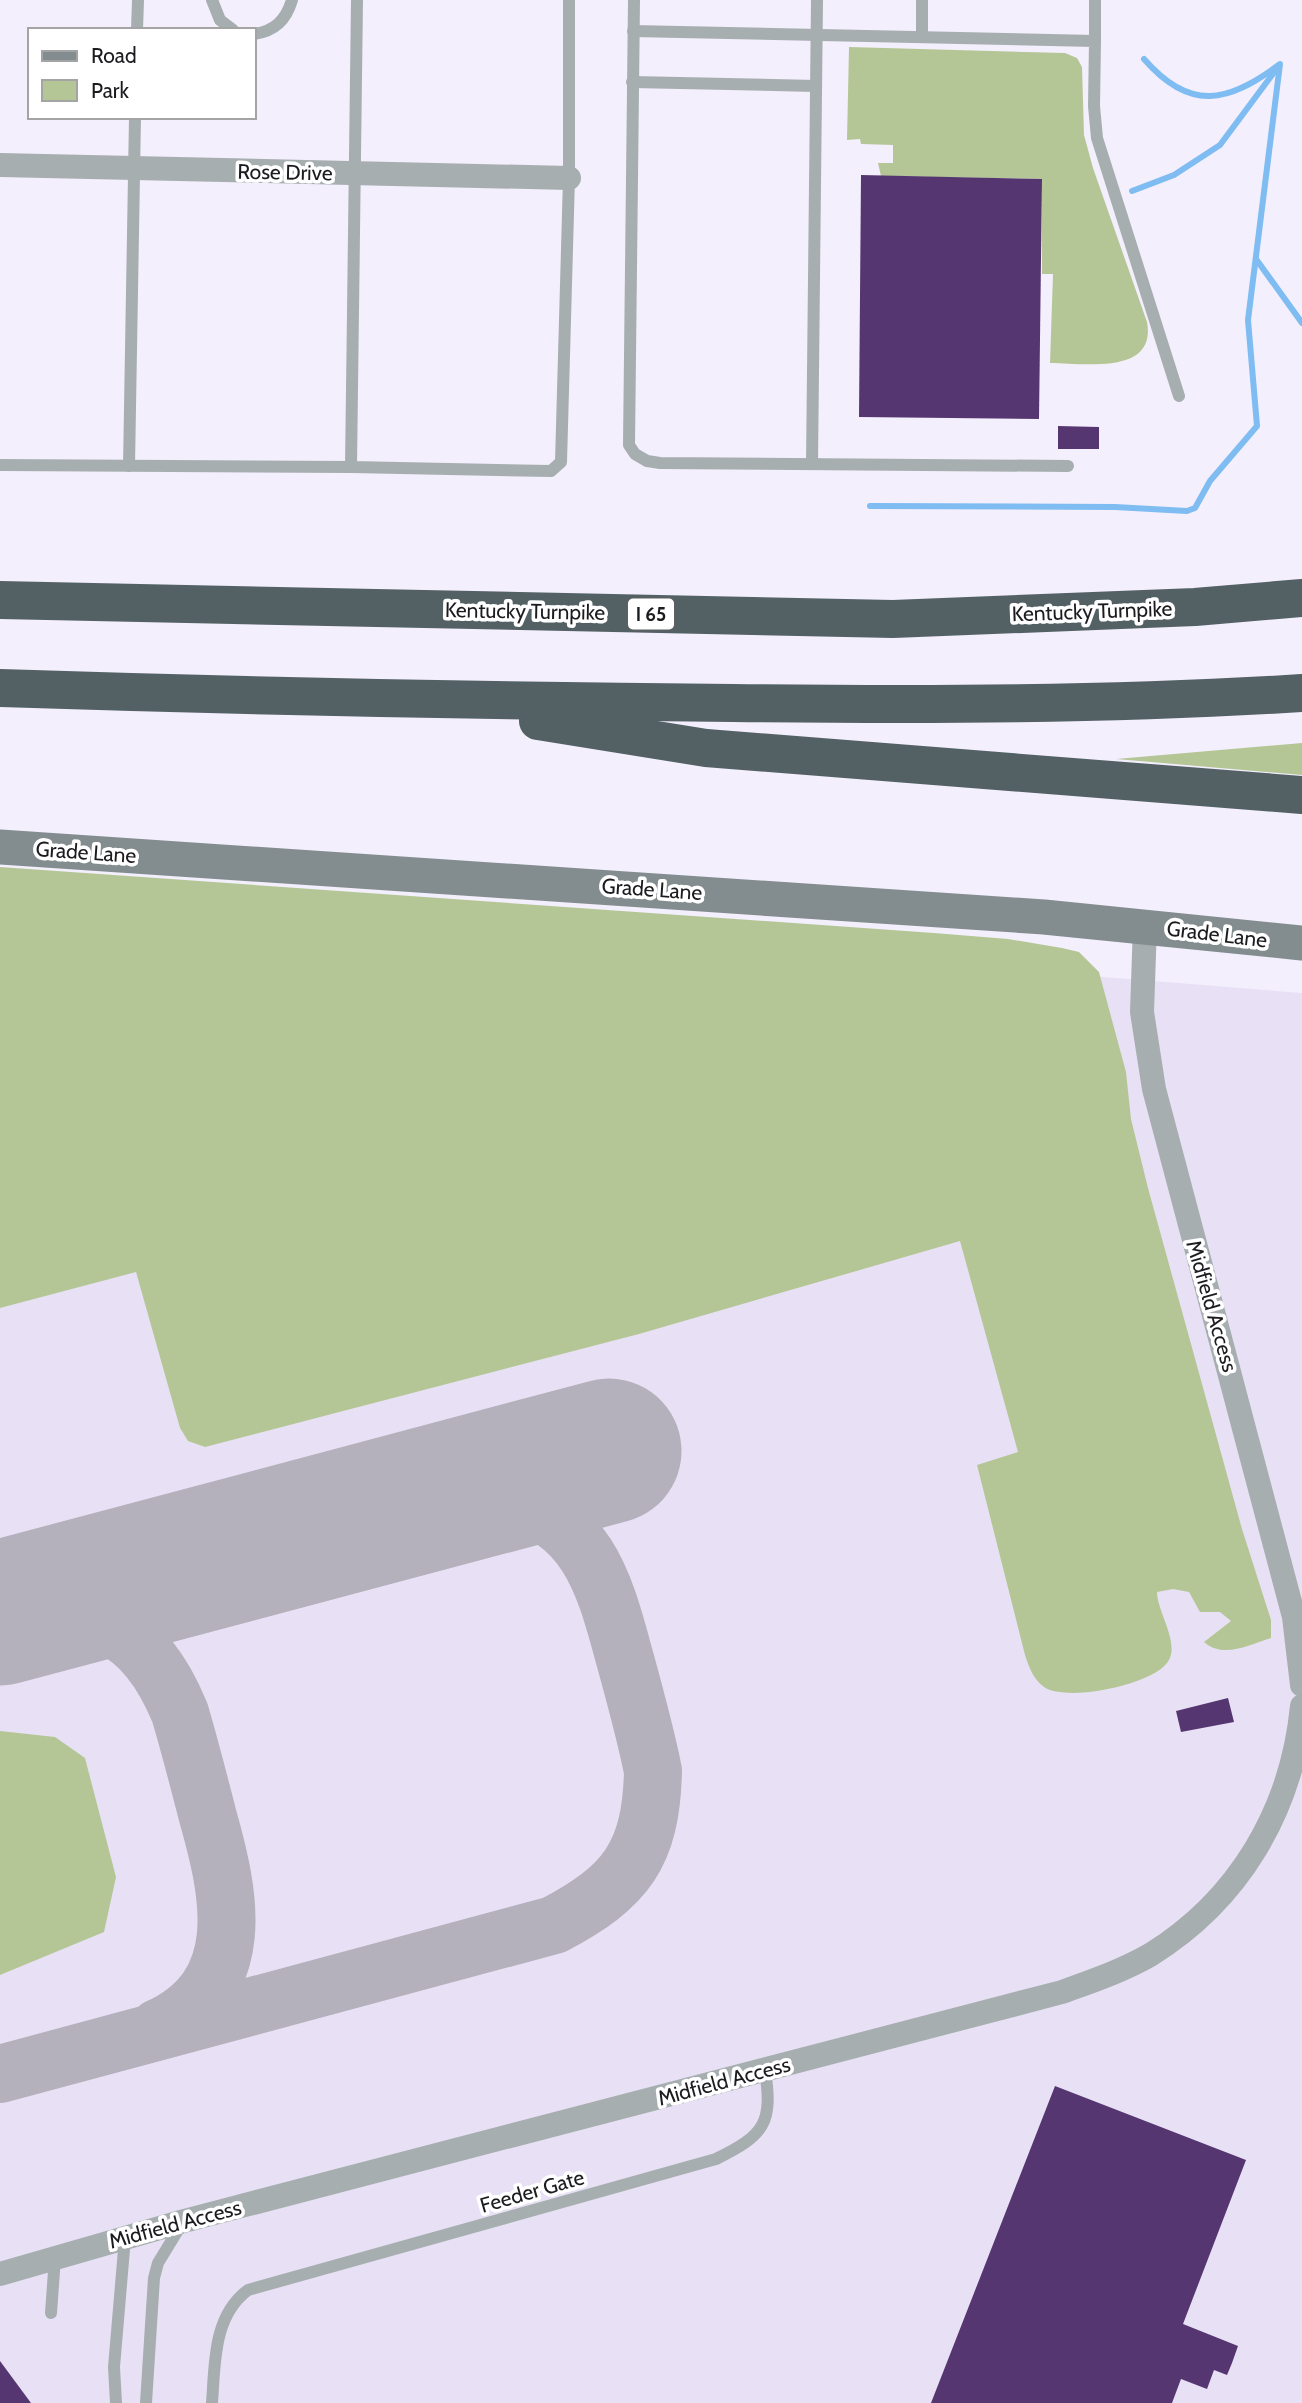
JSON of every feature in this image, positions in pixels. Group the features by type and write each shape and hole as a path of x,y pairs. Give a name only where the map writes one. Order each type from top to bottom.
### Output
{"highway":[{"name":"Kentucky Turnpike","path":"0,600 893,619 1195,607 1302,598"},
{"path":"0,688 415,701 1023,704 1190,700 1302,693"},
{"path":"415,701 706,748 1302,795"}],"main road":[{"name":"Grade Lane","path":"0,847 609,886 1145,925 1302,943"}],"street":[{"name":"Rose Drive","path":"0,165 569,178"},
{"name":"Midfield Access","path":"1145,925 1142,1012 1154,1088 1294,1617 1302,1685"},
{"name":"Midfield Access","path":"0,2274 184,2221 1062,1992 1113,1973 1180,1935 1203,1916 1237,1878 1275,1816 1289,1779 1302,1706"}],"lane":[{"path":"137,28 138,0"},
{"path":"212,0 220,20 230,28"},
{"path":"256,34 269,31 281,23 292,0"},
{"path":"351,467 357,0"},
{"path":"0,465 551,471 561,462 569,178 569,0"},
{"path":"634,0 629,445 635,454 647,461 660,463 1068,466"},
{"path":"812,464 817,0"},
{"path":"922,0 922,36"},
{"path":"1095,0 1094,106 1097,138 1180,396"},
{"path":"633,32 1094,41"},
{"path":"632,82 816,86"},
{"path":"129,466 135,119"},
{"name":"Feeder Gate","path":"212,2403 221,2323 233,2301 248,2290 716,2159 736,2149 766,2122 771,2105 765,2070"},
{"path":"146,2403 154,2278 158,2263 184,2221"},
{"path":"116,2403 114,2367 124,2238"},
{"path":"51,2313 55,2257"}],"shaded area":[{"path":"0,888 1302,993 1302,2403 0,2403"}],"green space":[{"path":"849,47 1065,53 1077,58 1082,67 1084,135 1147,322 1147,339 1141,351 1129,359 1114,363 1050,363 1053,274 1042,274 1042,179 881,176 878,163 893,163 893,145 861,144 860,139 847,140"},
{"path":"1302,743 1302,775 1116,759"},
{"path":"0,867 934,933 1008,939 1079,952 1099,972 1126,1072 1131,1119 1148,1188 1242,1529 1271,1620 1271,1638 1236,1649 1219,1650 1211,1647 1204,1642 1231,1621 1220,1612 1200,1612 1189,1592 1173,1589 1157,1592 1171,1644 1169,1660 1161,1669 1130,1683 1090,1692 1055,1691 1044,1687 1037,1680 1025,1655 977,1465 1018,1452 960,1241 639,1334 205,1447 188,1441 180,1428 136,1272 0,1308"},
{"path":"0,1731 55,1737 85,1758 116,1877 104,1932 0,1975"}],"building":[{"path":"861,175 1042,179 1039,419 859,417"},
{"path":"1058,426 1099,427 1099,449 1058,449"},
{"path":"1228,1698 1234,1722 1181,1732 1176,1711"},
{"path":"1055,2086 1246,2160 1183,2324 1238,2346 1232,2363 1227,2375 1214,2370 1207,2389 1181,2379 1172,2403 931,2403"},
{"path":"0,2361 31,2403 0,2403"}],"waterway":[{"path":"870,506 1115,507 1187,511 1195,508 1210,481 1257,426 1248,320 1280,64 1243,87 1226,94 1210,96 1177,88 1144,59"},
{"path":"1132,191 1174,175 1220,145 1275,71"},
{"path":"1256,259 1302,323"}],"taxiway":[{"path":"0,2074 554,1925 600,1897 630,1865 640,1847 647,1825 653,1771 616,1625 598,1576 572,1536 554,1521 530,1508 494,1496 438,1496"},
{"path":"0,1614 61,1614 110,1627 131,1640 149,1659 180,1713 216,1847 226,1907 226,1936 220,1963 208,1988 187,2010 158,2028"}],"runway":[{"path":"0,1613 609,1451"}]}
